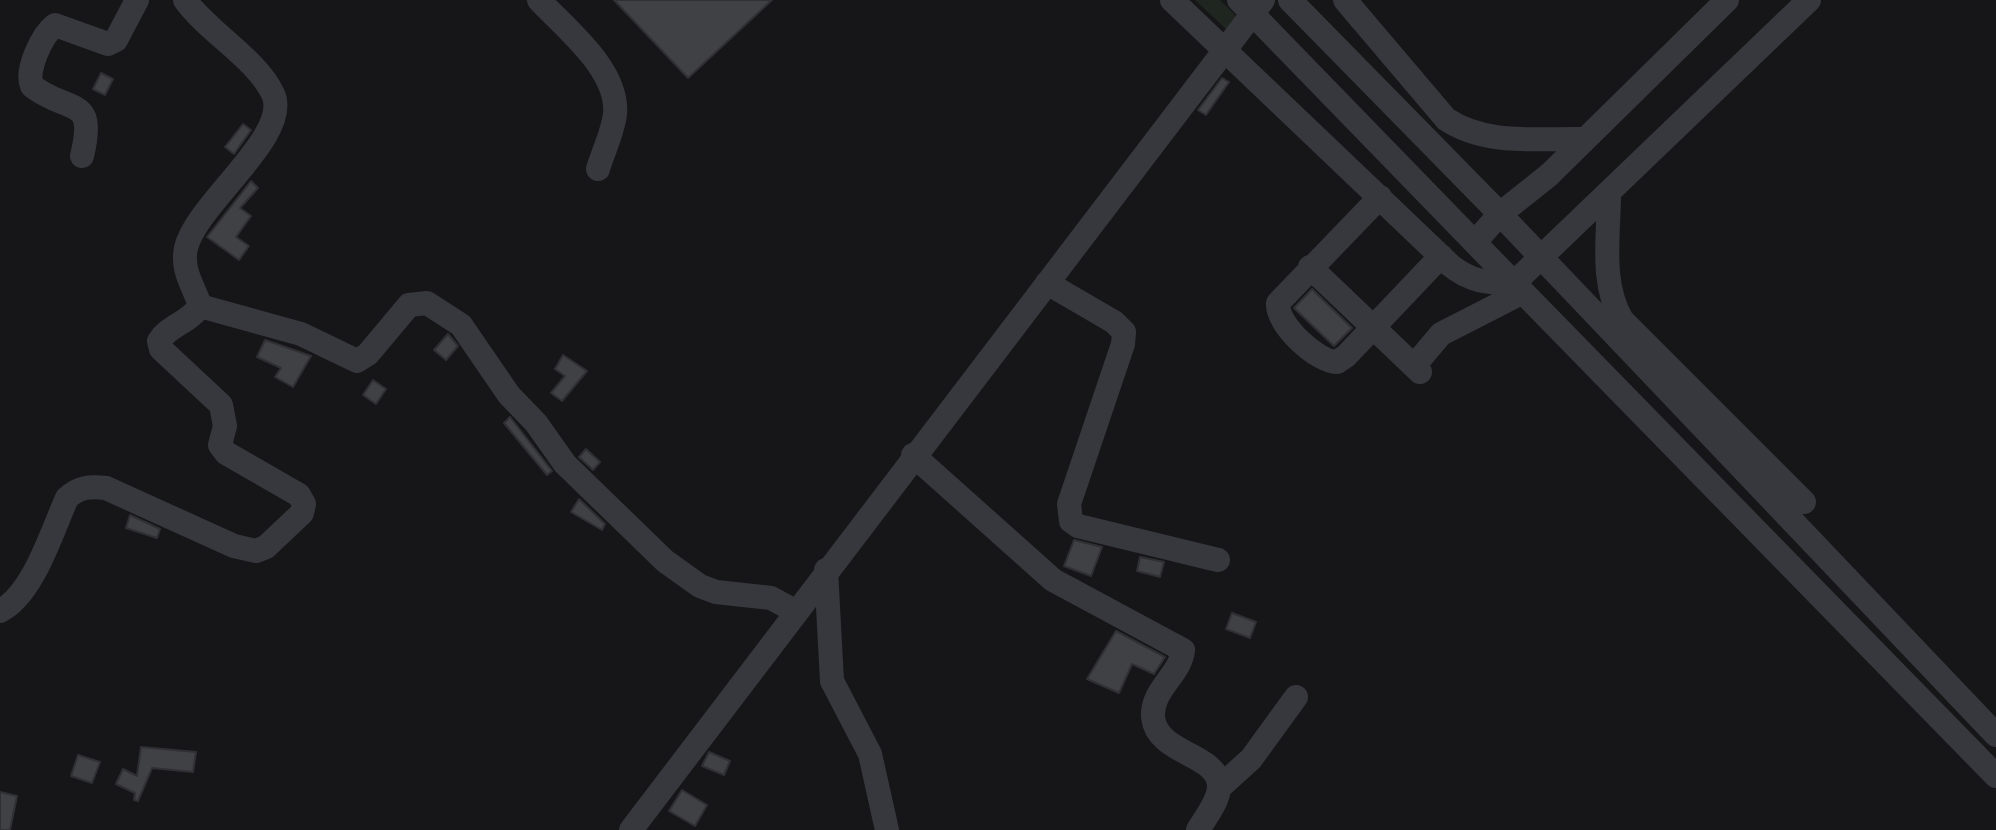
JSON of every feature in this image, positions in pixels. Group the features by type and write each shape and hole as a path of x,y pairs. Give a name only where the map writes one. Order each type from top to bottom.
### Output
{"street":[{"path":"82,156 89,129 87,119 81,111 32,86 31,72 45,36 55,25 108,44 116,40 137,0"},
{"path":"185,0 259,75 272,91 277,106 270,129 190,236 185,268 200,306"},
{"path":"539,0 591,56 614,99 615,115 598,169"},
{"path":"1172,0 1467,278 1519,287"},
{"path":"1290,0 1500,214 1996,735"},
{"path":"1345,0 1446,119 1466,133 1491,138 1584,139"},
{"path":"1475,242 1500,214 1549,175 1727,0"},
{"path":"1310,267 1417,369 1441,334 1519,287 1541,257 1809,0"},
{"path":"631,830 913,455 1226,49 1252,5 1475,242 1996,776"},
{"path":"1609,193 1611,302 1622,320 1804,502"},
{"path":"1380,197 1281,295 1277,310 1318,356 1327,362 1337,362 1373,329 1441,256"},
{"path":"1047,283 1114,322 1124,332 1123,344 1069,504 1071,521 1078,526 1218,560"},
{"path":"200,306 301,334 357,361 368,354 409,305 436,306 461,325 509,395 536,423 565,464 665,561 700,586 716,592 771,598 795,611"},
{"path":"0,611 15,604 25,589 67,498 75,491 90,486 106,488 234,546 256,551 266,547 302,513 304,504 299,495 226,453 220,445 225,426 221,405 161,349 159,341 165,332 194,316 200,306"},
{"path":"913,455 1053,580 1183,650 1154,702 1155,727 1162,739 1210,768 1220,787"},
{"path":"826,570 832,681 870,754 887,830"},
{"path":"1198,830 1220,787 1251,759 1296,697"}],"shaded area":[{"path":"1195,0 1220,0 1239,19 1227,30"}],"building":[{"path":"614,0 772,0 688,78"},
{"path":"101,73 113,79 105,95 93,89"},
{"path":"1222,78 1229,82 1206,115 1198,110"},
{"path":"243,124 251,130 234,154 225,147"},
{"path":"251,181 258,188 240,208 251,216 236,237 249,246 239,260 207,237"},
{"path":"1312,289 1352,328 1334,346 1294,308"},
{"path":"448,334 458,346 446,360 434,350"},
{"path":"265,340 311,356 293,387 275,377 281,368 257,357"},
{"path":"563,355 587,371 562,401 551,393 565,376 555,369"},
{"path":"373,380 386,389 376,404 363,395"},
{"path":"510,417 552,471 547,475 504,423"},
{"path":"586,449 600,462 593,470 579,457"},
{"path":"579,499 605,524 602,530 571,512"},
{"path":"130,515 160,529 157,538 126,528"},
{"path":"1074,540 1102,547 1091,576 1064,566"},
{"path":"1140,557 1164,562 1160,577 1137,571"},
{"path":"1232,613 1256,622 1250,638 1226,629"},
{"path":"1116,631 1165,657 1154,674 1132,664 1119,693 1087,679"},
{"path":"141,747 196,752 193,772 152,768 138,801 134,800 135,793 116,784 123,769 137,776"},
{"path":"709,752 730,761 724,775 702,766"},
{"path":"78,755 100,762 92,783 71,776"},
{"path":"682,790 707,805 695,826 669,811"},
{"path":"0,792 17,796 10,830 0,830"}]}
